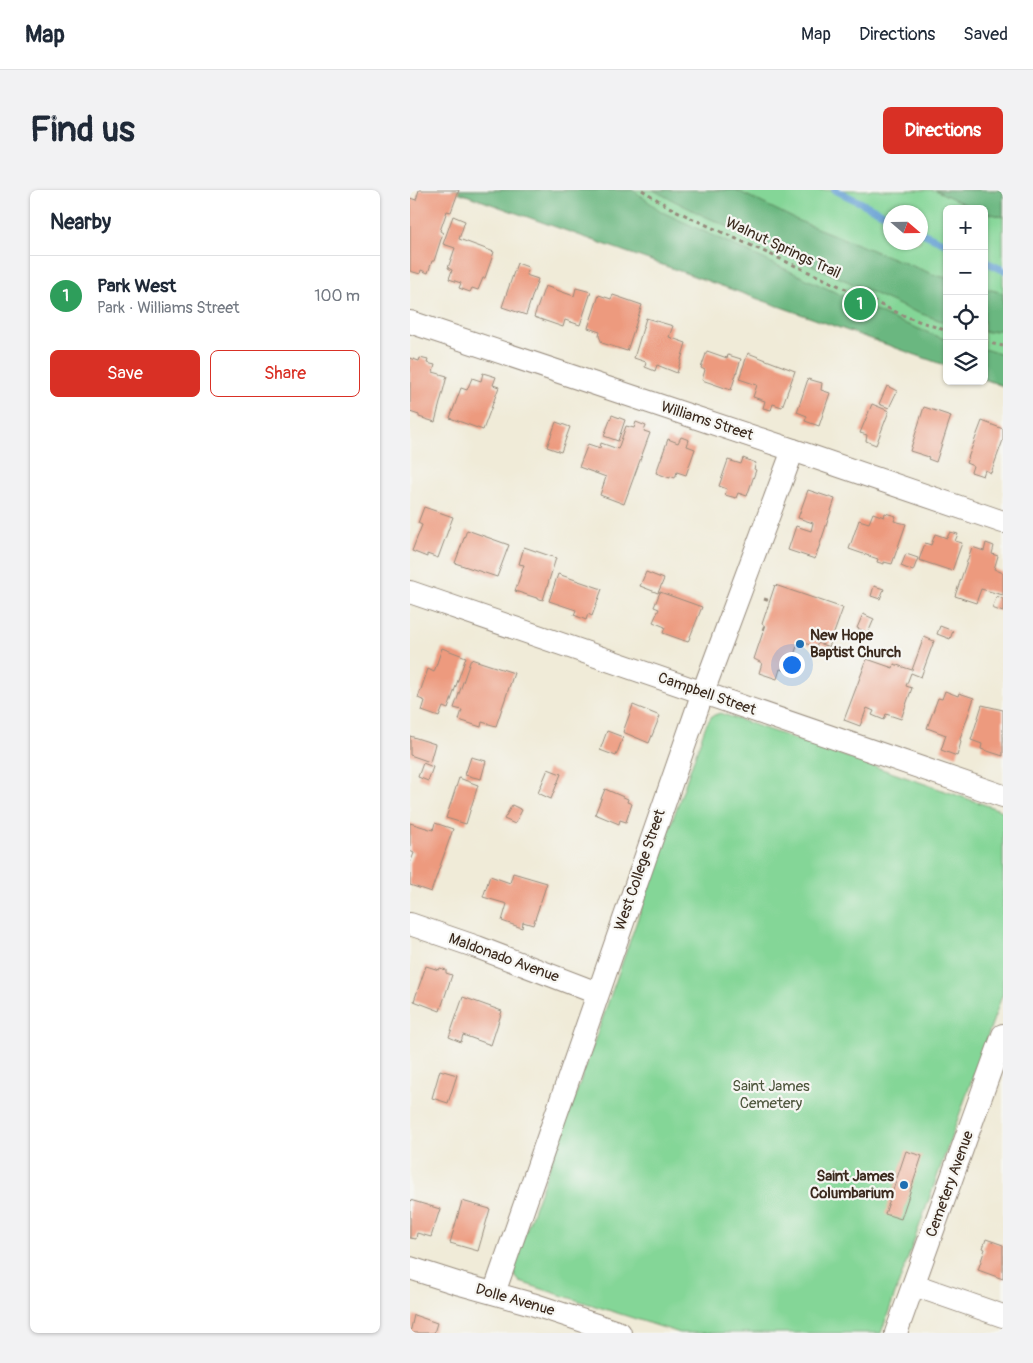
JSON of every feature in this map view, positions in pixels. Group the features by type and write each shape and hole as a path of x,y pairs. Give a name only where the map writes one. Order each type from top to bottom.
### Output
{"street":[{"name":"Williams Street","path":"410,322 1003,522"},
{"name":"West College Street","path":"494,1293 703,692 793,450"},
{"name":"Campbell Street","path":"410,592 1003,796"},
{"name":"Maldonado Avenue","path":"410,924 477,947 597,993"},
{"name":"Cemetery Avenue","path":"896,1333 1003,1035"},
{"name":"Dolle Avenue","path":"410,1268 620,1333"},
{"path":"914,1285 1003,1316"}],"path":[{"name":"Walnut Springs Trail","path":"642,190 691,218 907,317 943,330"},
{"path":"988,343 1003,346"},
{"path":"764,599 770,601"}],"green space":[{"path":"452,190 1003,190 1003,386 988,380 988,205 943,205 943,365"},
{"path":"452,190 633,190 662,212 893,319 943,338 943,365"},
{"path":"653,190 736,190 799,221 943,277 943,322 908,309 700,214"},
{"path":"935,190 1003,190 1003,217 988,213 988,205 967,205"},
{"path":"988,289 1003,293 1003,329 989,332"},
{"path":"988,350 1003,355 1003,386 988,380"},
{"name":"Saint James Cemetery","path":"720,713 1003,811 1003,993 881,1333 680,1333 520,1282 515,1276 514,1264 706,725 712,716"}],"building":[{"path":"419,190 459,190 451,212 447,211 440,231 443,233 434,261 432,261 428,273 421,270 420,274 410,271 410,198 416,200"},
{"path":"453,216 465,221 459,239 494,252 485,278 483,278 478,290 472,288 470,292 459,288 461,283 449,279 452,270 448,268 455,248 443,244"},
{"path":"517,263 528,267 526,275 538,279 526,315 502,307"},
{"path":"545,286 574,296 576,288 591,292 580,325 565,320 563,327 534,317"},
{"path":"599,295 611,299 613,295 642,305 627,351 602,343 599,336 600,332 588,328"},
{"path":"646,318 673,326 669,337 686,343 677,373 657,365 655,371 645,367 646,362 634,358"},
{"path":"707,351 727,358 728,355 741,359 731,390 702,380 705,370 701,368"},
{"path":"748,353 795,371 782,407 773,404 771,410 763,408 765,401 753,397 757,385 739,379"},
{"path":"410,358 419,361 420,358 428,360 427,363 435,365 433,372 447,376 435,422 410,412"},
{"path":"483,373 496,377 493,385 499,387 483,430 450,418 461,388 467,390 472,378 481,381"},
{"path":"808,379 822,383 821,390 830,393 819,426 805,421 807,416 797,412"},
{"path":"887,386 897,391 889,408 879,404"},
{"path":"872,404 889,411 876,445 866,441 867,435 860,433"},
{"path":"924,407 951,416 936,462 928,459 929,457 910,451"},
{"path":"612,415 625,420 618,441 604,436"},
{"path":"982,421 1003,429 1003,440 991,473 985,470 983,476 971,472 973,466 966,463"},
{"path":"556,422 570,427 561,452 547,447"},
{"path":"636,422 646,426 644,431 650,433 624,504 600,495 606,477 579,467 588,444 600,448 601,443 618,449 626,426 634,428"},
{"path":"681,437 689,440 687,446 695,449 686,475 677,472 675,478 670,476 670,478 656,473 668,439 678,443"},
{"path":"743,458 756,463 754,469 756,470 747,496 738,493 736,498 725,495 727,489 719,486 728,460 741,464"},
{"path":"808,490 835,499 815,559 788,550 796,526 811,531 813,523 798,518"},
{"path":"424,507 453,517 438,558 427,554 427,557 412,551 422,525 418,523"},
{"path":"873,513 884,517 885,513 896,516 894,521 906,524 892,564 877,562 878,559 849,549 859,520 869,523"},
{"path":"467,530 509,545 497,577 455,563"},
{"path":"950,532 958,534 955,541 962,543 952,571 919,560 925,543 931,545 935,534 947,538"},
{"path":"986,543 994,546 992,554 998,556 994,569 1003,573 1003,595 981,589 976,603 955,596 972,547 984,551"},
{"path":"524,547 556,558 543,600 515,591 524,565 519,564"},
{"path":"906,554 918,558 913,571 901,566"},
{"path":"646,572 664,579 658,593 640,586"},
{"path":"558,574 602,589 592,616 588,614 586,620 574,615 576,610 549,601"},
{"path":"775,585 843,608 829,647 818,643 816,647 799,641 788,671 780,669 777,679 759,673 762,663 754,659 765,626 762,624"},
{"path":"874,586 884,589 880,599 871,596"},
{"path":"660,592 702,607 688,642 663,633 665,627 653,622 659,609 654,607"},
{"path":"997,596 1003,599 1003,612 992,608"},
{"path":"863,614 874,619 868,633 857,628"},
{"path":"940,626 953,631 950,639 937,634"},
{"path":"924,637 934,641 921,677 911,673 906,686 912,688 901,719 886,714 884,720 872,715 874,711 867,708 860,726 844,720 867,659 893,668 894,664 912,670"},
{"path":"442,648 466,657 448,709 443,707 439,717 422,711 425,701 418,698 428,669 434,672"},
{"path":"471,659 514,673 496,726 482,722 481,727 459,720 462,710 454,708"},
{"path":"945,691 958,696 959,693 974,698 960,739 961,742 957,756 941,750 946,735 927,728 938,698 942,699"},
{"path":"633,705 660,716 649,743 623,732"},
{"path":"982,705 1003,710 1003,756 981,749 982,744 971,740"},
{"path":"607,731 623,737 616,756 600,750"},
{"path":"410,736 435,744 430,762 410,755"},
{"path":"471,757 486,761 481,779 465,775"},
{"path":"423,763 433,767 428,781 418,777"},
{"path":"548,769 561,774 551,799 538,793"},
{"path":"459,778 478,785 466,824 446,818"},
{"path":"605,789 628,799 627,802 632,804 626,822 620,820 619,824 595,814"},
{"path":"512,805 522,810 515,824 504,819"},
{"path":"410,823 433,830 435,823 453,829 431,892 410,885 410,864 414,853 410,851"},
{"path":"513,873 547,883 533,925 523,922 522,928 502,921 507,904 483,897 490,876 510,883"},
{"path":"426,966 446,970 446,973 452,975 440,1011 414,1001"},
{"path":"463,997 502,1011 491,1045 463,1035 461,1042 449,1037"},
{"path":"440,1070 457,1075 448,1103 432,1098"},
{"name":"Saint James Columbarium","path":"906,1151 922,1156 901,1219 885,1214"},
{"path":"410,1200 440,1209 431,1237 417,1233 416,1239 410,1238"},
{"path":"462,1201 490,1209 478,1251 450,1243"},
{"path":"986,1239 1003,1245 1003,1279 978,1270 985,1249 983,1248"},
{"path":"414,1315 437,1323 434,1333 410,1333"}],"waterway":[{"path":"835,190 883,214"},
{"path":"928,236 943,242"},
{"path":"988,263 1003,270"}],"place":[{"name":"Park West","path":"860,304"},
{"name":"New Hope Baptist Church","path":"800,644"},
{"name":"Saint James Columbarium","path":"904,1185"}]}
